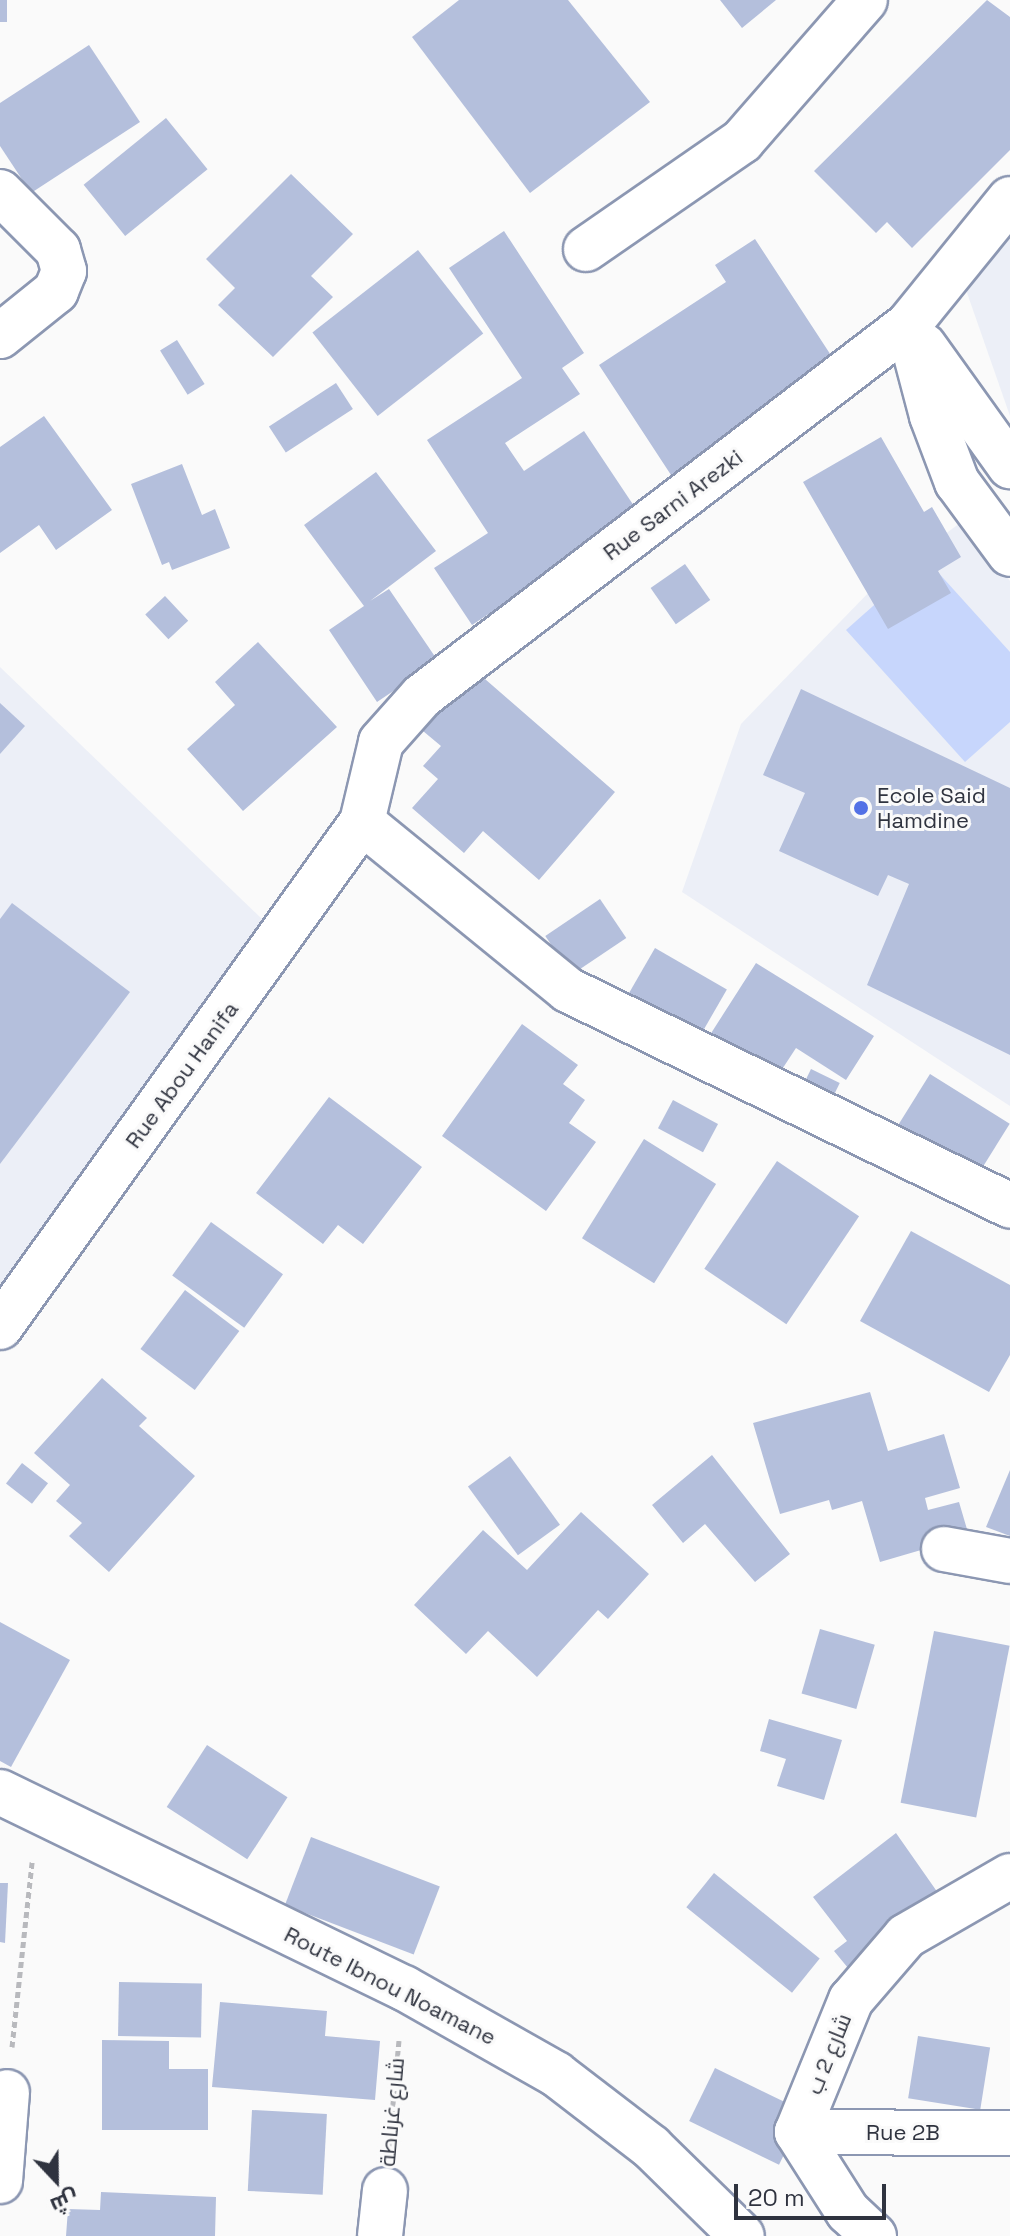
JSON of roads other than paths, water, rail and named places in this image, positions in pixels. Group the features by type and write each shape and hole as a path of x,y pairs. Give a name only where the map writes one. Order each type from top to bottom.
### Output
{"street":[{"path":"586,249 742,141 865,0"},
{"path":"0,192 58,250 64,271 56,291 0,336"},
{"name":"Rue Sarni Arezki","path":"362,822 381,742 422,696 908,325 1010,199"},
{"path":"908,325 1010,466"},
{"path":"908,325 932,416 957,482 1010,554"},
{"path":"362,822 568,990 1010,1206"},
{"name":"Rue Abou Hanifa","path":"0,1327 362,822"},
{"path":"944,1549 1010,1561"},
{"name":"Route Ibnou Noamane","path":"19,1801 404,1988 556,2074 651,2147 742,2236"},
{"name":"شارع 2 ب","path":"797,2132 851,2000 906,1936 1010,1876"},
{"path":"0,2181 7,2092"},
{"path":"797,2132 848,2212 874,2236"},
{"name":"Rue 2B","path":"797,2132 1010,2133"},
{"name":"شارع غرناطة","path":"380,2236 385,2190"}],"place":[{"name":"Ecole Said Hamdine","path":"861,808"}]}
